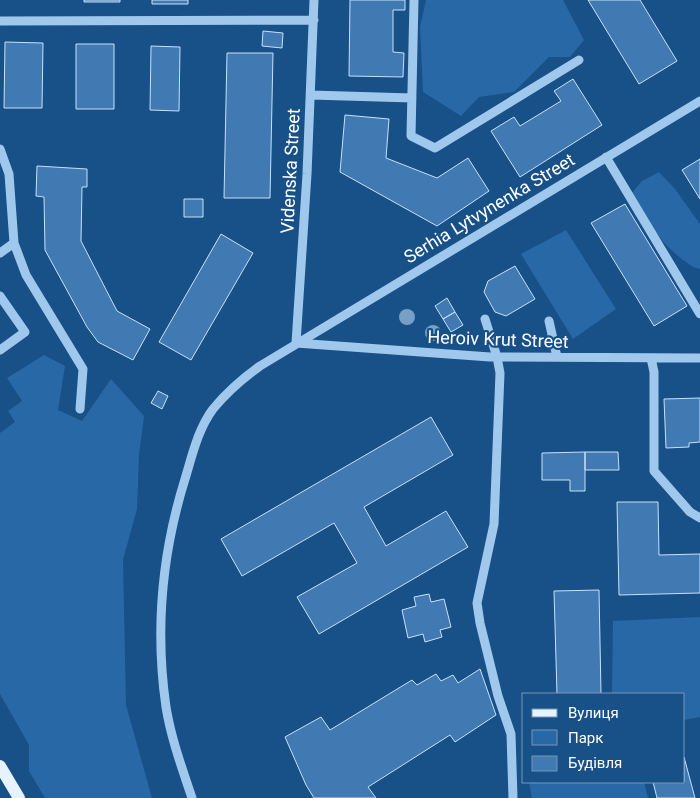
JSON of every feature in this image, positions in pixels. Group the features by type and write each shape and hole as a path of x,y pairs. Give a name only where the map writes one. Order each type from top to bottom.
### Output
{"main road":[{"path":"0,766 19,798"}],"street":[{"name":"Videnska Street","path":"296,344 311,95 314,0"},
{"path":"414,0 411,136 436,148 579,60"},
{"path":"0,21 314,20"},
{"path":"311,95 412,98"},
{"name":"Serhia Lytvynenka Street","path":"192,798 175,748 166,709 160,636 168,554 181,492 197,441 212,411 231,388 260,366 606,157 700,103"},
{"path":"0,149 9,174 14,243 26,275 83,369 80,409"},
{"path":"606,157 700,314"},
{"path":"0,253 14,243"},
{"path":"0,296 25,332 0,350"},
{"path":"486,319 500,373 494,524 477,603 498,696 512,734 513,798"},
{"path":"549,321 557,357"},
{"name":"Heroiv Krut Street","path":"296,344 497,357 700,358"},
{"path":"651,358 654,372 654,471 690,512 700,518"}],"green space":[{"path":"426,0 563,0 584,40 570,57 549,57 514,92 479,97 461,116 423,92 420,27"},
{"path":"659,172 675,189 700,224 700,269 693,267 667,246 631,194 642,181"},
{"path":"566,230 616,309 573,339 521,254"},
{"path":"44,355 65,366 58,410 82,421 111,379 144,416 139,455 137,509 123,560 126,705 152,798 45,798 29,771 29,745 0,694 0,433 15,422 8,411 22,401 7,378"},
{"path":"700,617 700,717 685,720 685,693 612,693 613,621"},
{"path":"529,783 644,783 648,798 532,798"}],"building":[{"path":"84,0 120,0 120,2 84,2"},
{"path":"152,0 188,0 188,4 152,4"},
{"path":"350,0 405,0 405,10 393,10 393,52 404,53 403,77 349,76"},
{"path":"588,0 640,0 677,61 639,84"},
{"path":"263,31 283,33 282,48 262,46"},
{"path":"5,42 43,43 42,108 4,108"},
{"path":"76,44 114,44 114,109 76,109"},
{"path":"151,46 180,47 179,111 150,110"},
{"path":"227,53 273,53 270,198 224,198"},
{"path":"573,79 602,125 520,177 491,131 514,117 520,126 561,101 554,91"},
{"path":"345,115 389,119 386,158 437,178 468,158 489,191 437,226 340,172"},
{"path":"700,159 700,199 682,170"},
{"path":"37,166 87,169 87,187 82,187 81,241 117,311 150,329 133,360 98,342 87,327 45,250 44,197 36,196"},
{"path":"184,199 203,199 203,217 184,217"},
{"path":"625,204 687,306 654,326 591,223"},
{"path":"221,234 253,253 191,360 159,342"},
{"path":"515,266 535,299 506,316 495,312 484,292 488,281"},
{"path":"447,298 455,312 443,319 435,306"},
{"path":"455,312 463,325 451,332 443,319"},
{"path":"158,391 168,396 162,409 151,403"},
{"path":"700,398 700,442 689,443 689,447 666,448 664,399"},
{"path":"431,417 453,455 364,507 386,546 446,511 468,547 319,634 297,597 357,563 334,523 242,576 221,539"},
{"path":"585,452 618,452 619,470 585,470"},
{"path":"585,452 585,491 570,491 570,480 542,480 542,453"},
{"path":"617,502 658,502 659,555 700,554 700,593 619,595"},
{"path":"599,590 601,693 557,693 554,591"},
{"path":"429,594 431,602 444,599 451,627 440,630 442,637 425,642 423,634 408,638 402,610 416,606 414,597"},
{"path":"480,669 496,715 455,742 450,735 368,787 376,798 314,798 306,785 285,737 321,717 330,730 412,680 417,685 436,674 441,681 453,675 458,683"},
{"path":"685,761 695,798 657,798 653,783 685,783"}]}
